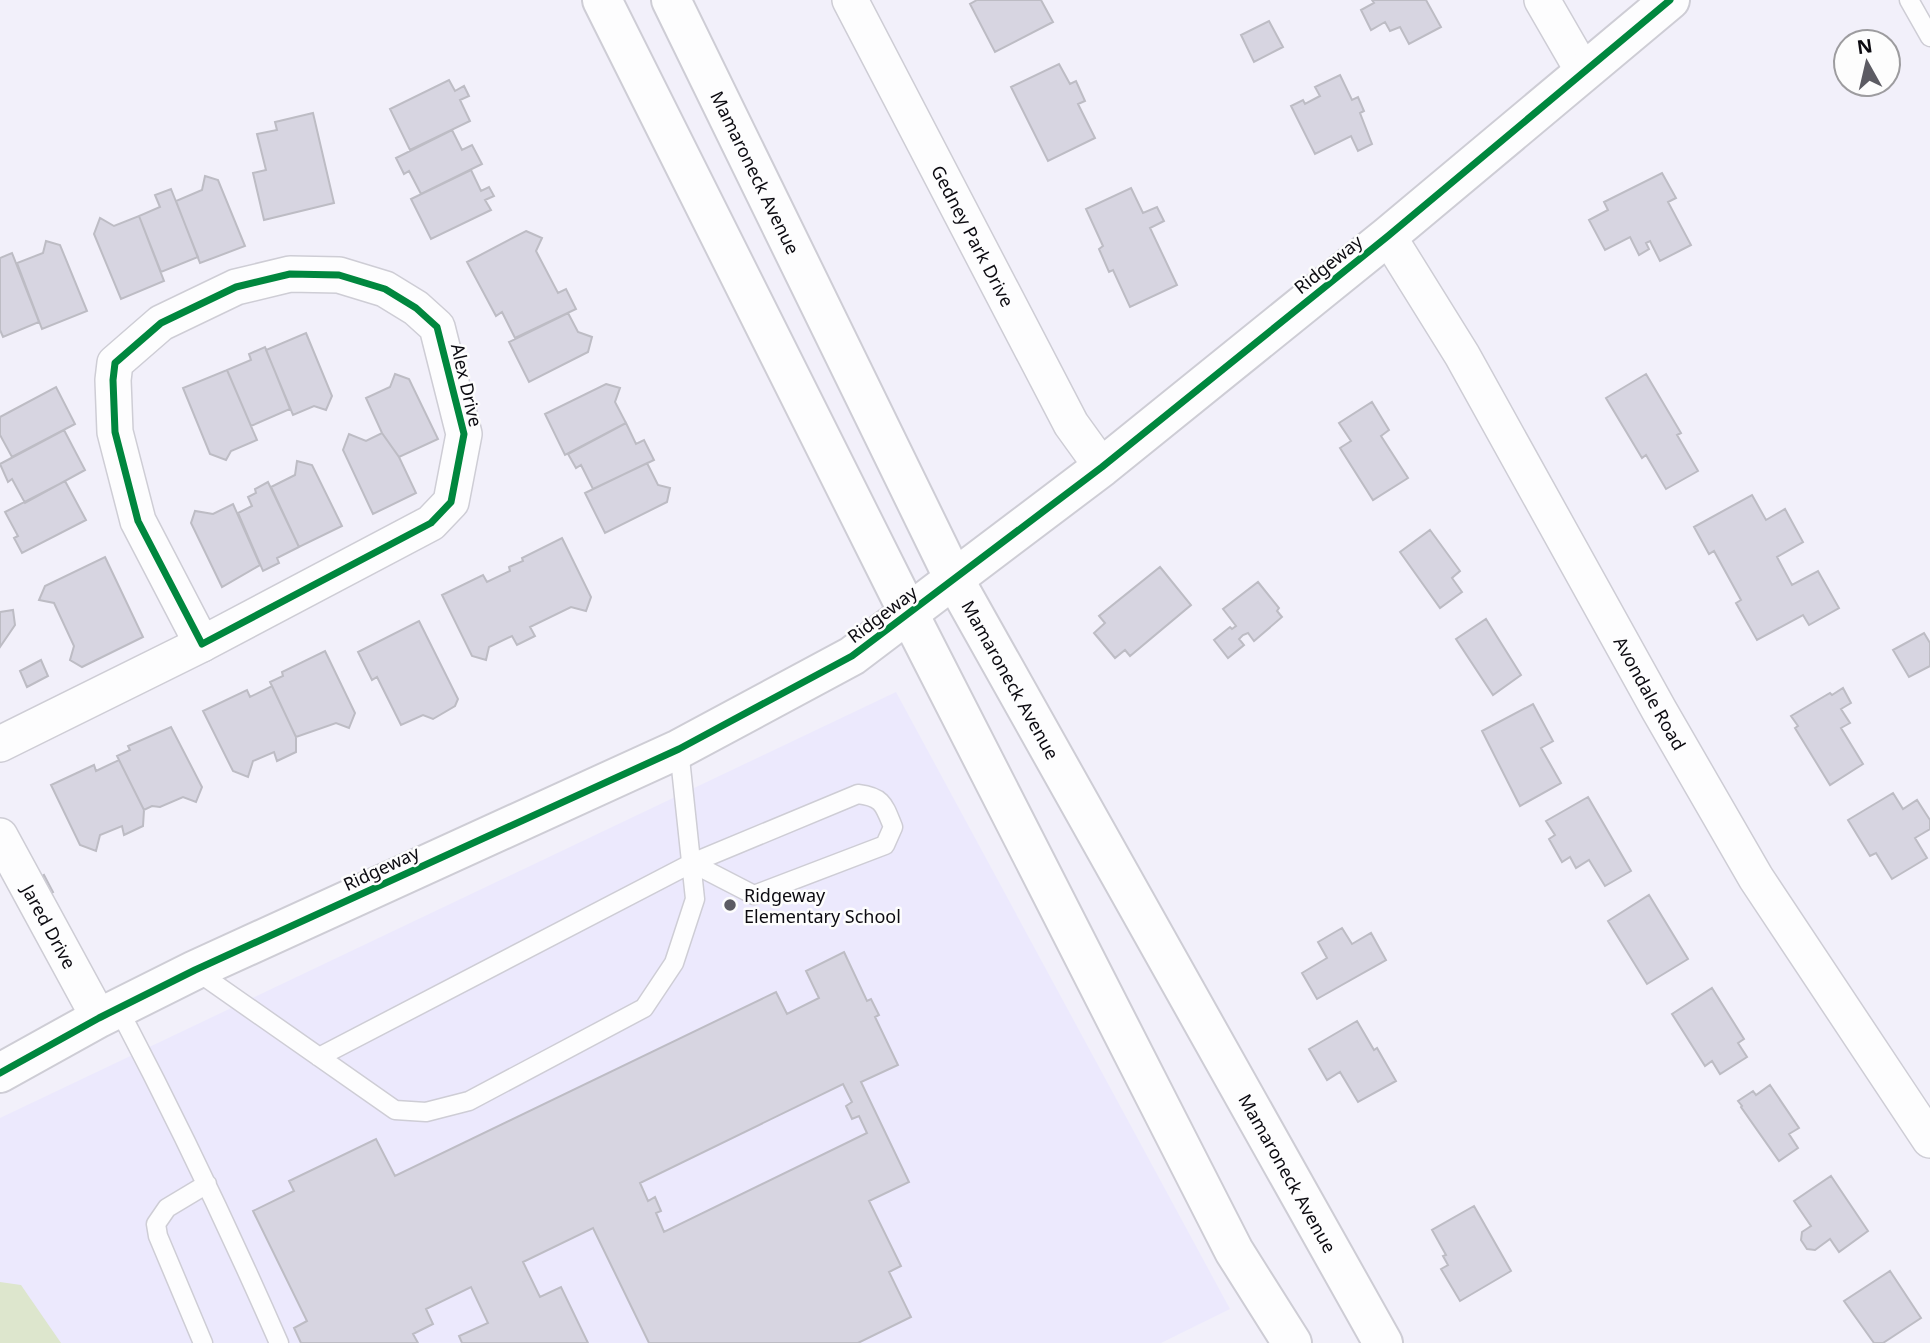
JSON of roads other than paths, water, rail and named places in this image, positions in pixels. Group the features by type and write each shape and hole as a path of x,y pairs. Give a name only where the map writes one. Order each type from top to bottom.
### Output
{"main road":[{"path":"602,0 908,614 1234,1251 1292,1343"},
{"name":"Mamaroneck Avenue","path":"671,0 954,579 1383,1343"},
{"name":"Ridgeway","path":"0,1073 108,1013 195,970 679,749 852,656 1102,467 1388,236 1670,0"}],"street":[{"name":"Gedney Park Drive","path":"850,0 1071,424 1102,467"},
{"path":"1542,0 1583,71"},
{"name":"Avondale Road","path":"1388,236 1462,355 1659,710 1756,878 1930,1140"},
{"name":"Alex Drive","path":"0,744 202,644 431,523 451,502 464,434 437,327 416,307 385,289 340,275 290,274 236,287 161,323 115,363 115,432 138,520 202,644"},
{"name":"Jared Drive","path":"0,836 108,1013"}],"lane":[{"path":"1909,0 1930,37"},
{"path":"195,970 395,1110 426,1112 469,1101 644,1008 674,963 695,898 679,749"},
{"path":"319,1057 692,863 858,794 871,796 884,804 893,827 885,845 754,895 692,863"},
{"path":"108,1013 167,1101 279,1343"},
{"path":"204,1343 158,1236 156,1224 167,1208 207,1184"}],"place":[{"name":"Ridgeway Elementary School","path":"730,905"}]}
